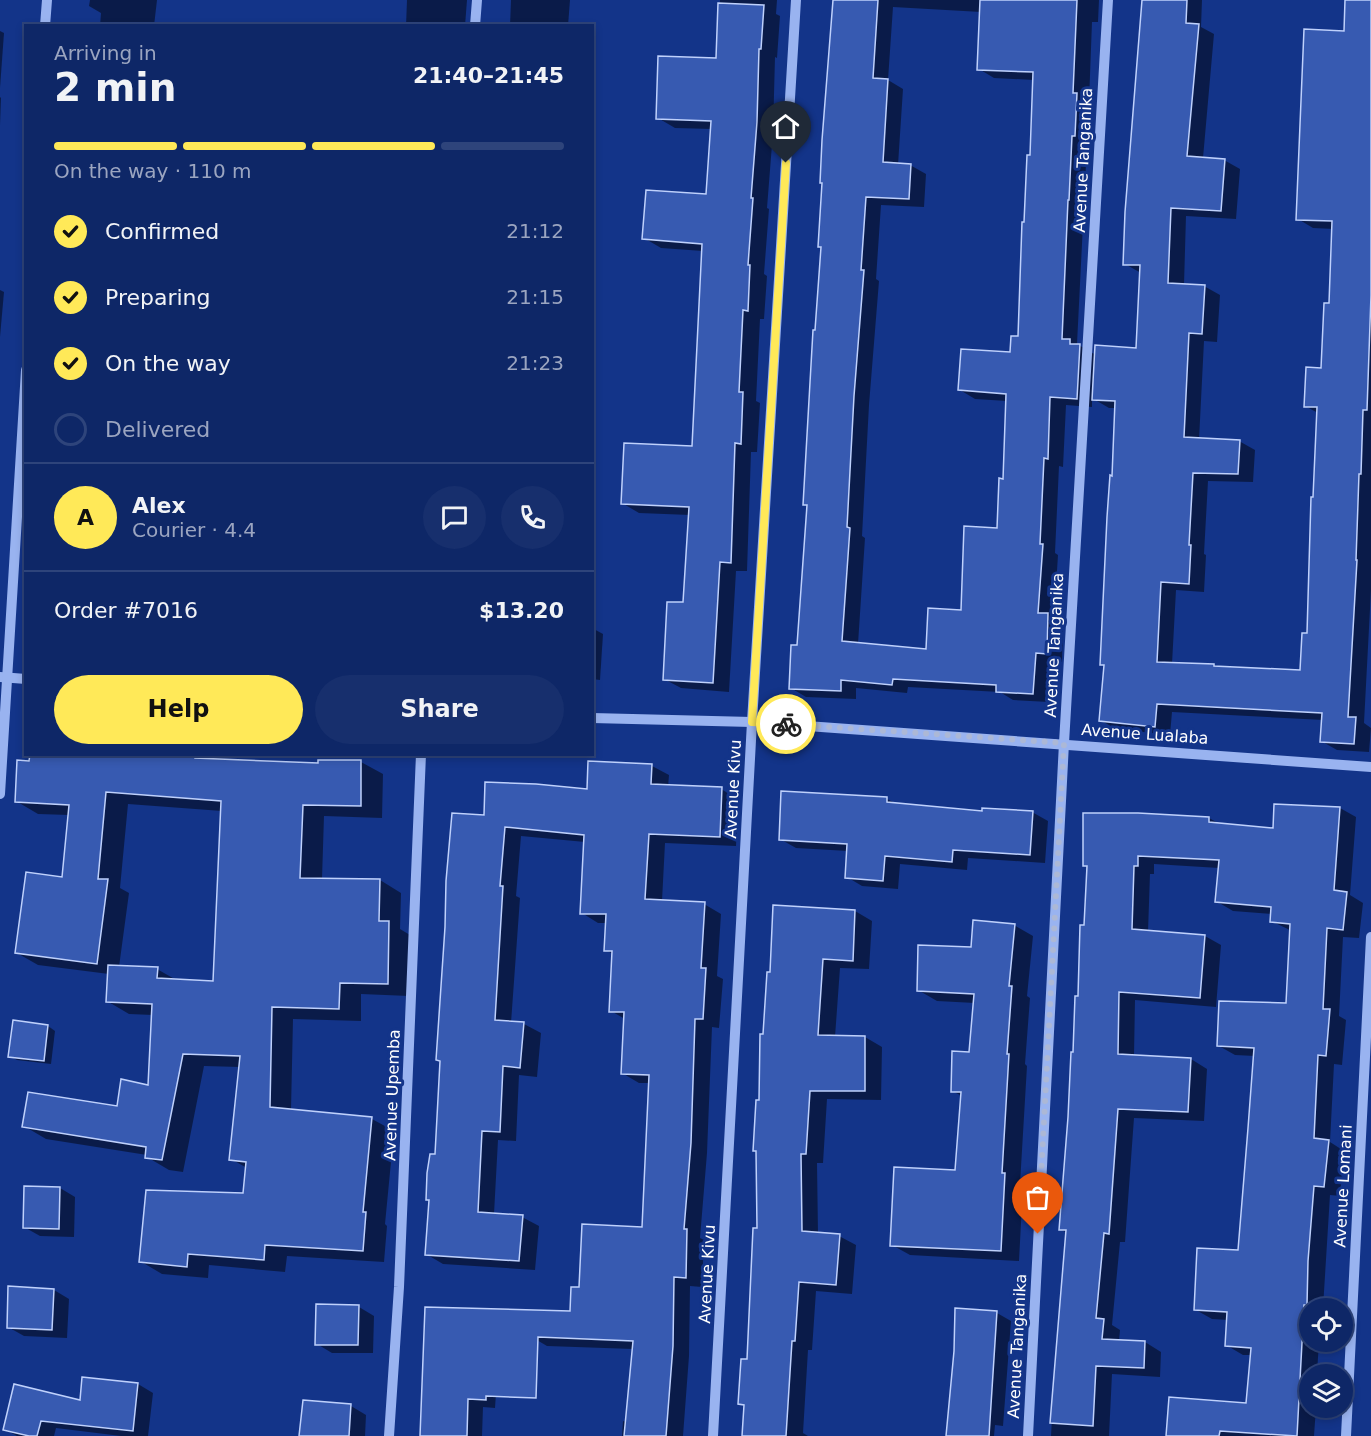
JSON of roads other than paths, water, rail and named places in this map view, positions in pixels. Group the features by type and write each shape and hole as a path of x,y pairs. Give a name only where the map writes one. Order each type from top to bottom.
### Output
{"street":[{"path":"45,24 46,0"},
{"path":"475,24 477,0"},
{"name":"Avenue Kivu","path":"712,1436 796,0"},
{"name":"Avenue Tanganika","path":"1028,1436 1064,743 1108,0"},
{"path":"0,794 4,677 24,398"},
{"path":"4,677 24,679"},
{"name":"Avenue Lualaba","path":"594,718 752,722 1371,766"},
{"name":"Avenue Upemba","path":"389,1436 399,1287 421,756"},
{"name":"Avenue Lomani","path":"1346,1436 1371,937"}]}
